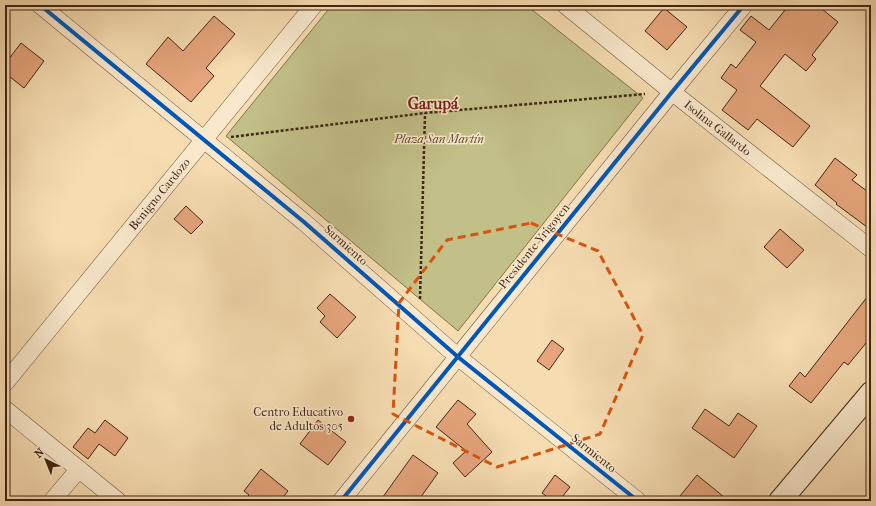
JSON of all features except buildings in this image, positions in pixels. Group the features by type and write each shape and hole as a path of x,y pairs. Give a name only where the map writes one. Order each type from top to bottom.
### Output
{"main road":[{"path":"780,501 871,393"}],"street":[{"name":"Sarmiento","path":"40,5 304,222 458,357 638,501"},
{"name":"Benigno Cardozo","path":"5,383 314,5"},
{"name":"Isolina Gallardo","path":"564,5 871,250"},
{"name":"Presidente Yrigoyen","path":"341,501 744,5"},
{"path":"5,409 118,501"},
{"path":"52,501 80,469"}],"path":[{"path":"204,140 426,113 672,92"},
{"path":"419,324 426,113"}],"highlighted area":[{"path":"531,223 598,251 643,335 600,434 497,467 393,414 399,303 447,240"}],"green space":[{"name":"Plaza San Martín","path":"332,5 526,5 643,98 458,331 226,136"}],"cycle path":[{"path":"40,5 304,222 458,357 638,501"},
{"path":"341,501 744,5"}],"place":[{"name":"Centro Educativo de Adultos 305","path":"351,419"}],"district":[{"name":"Garupá","path":"433,103"}]}
